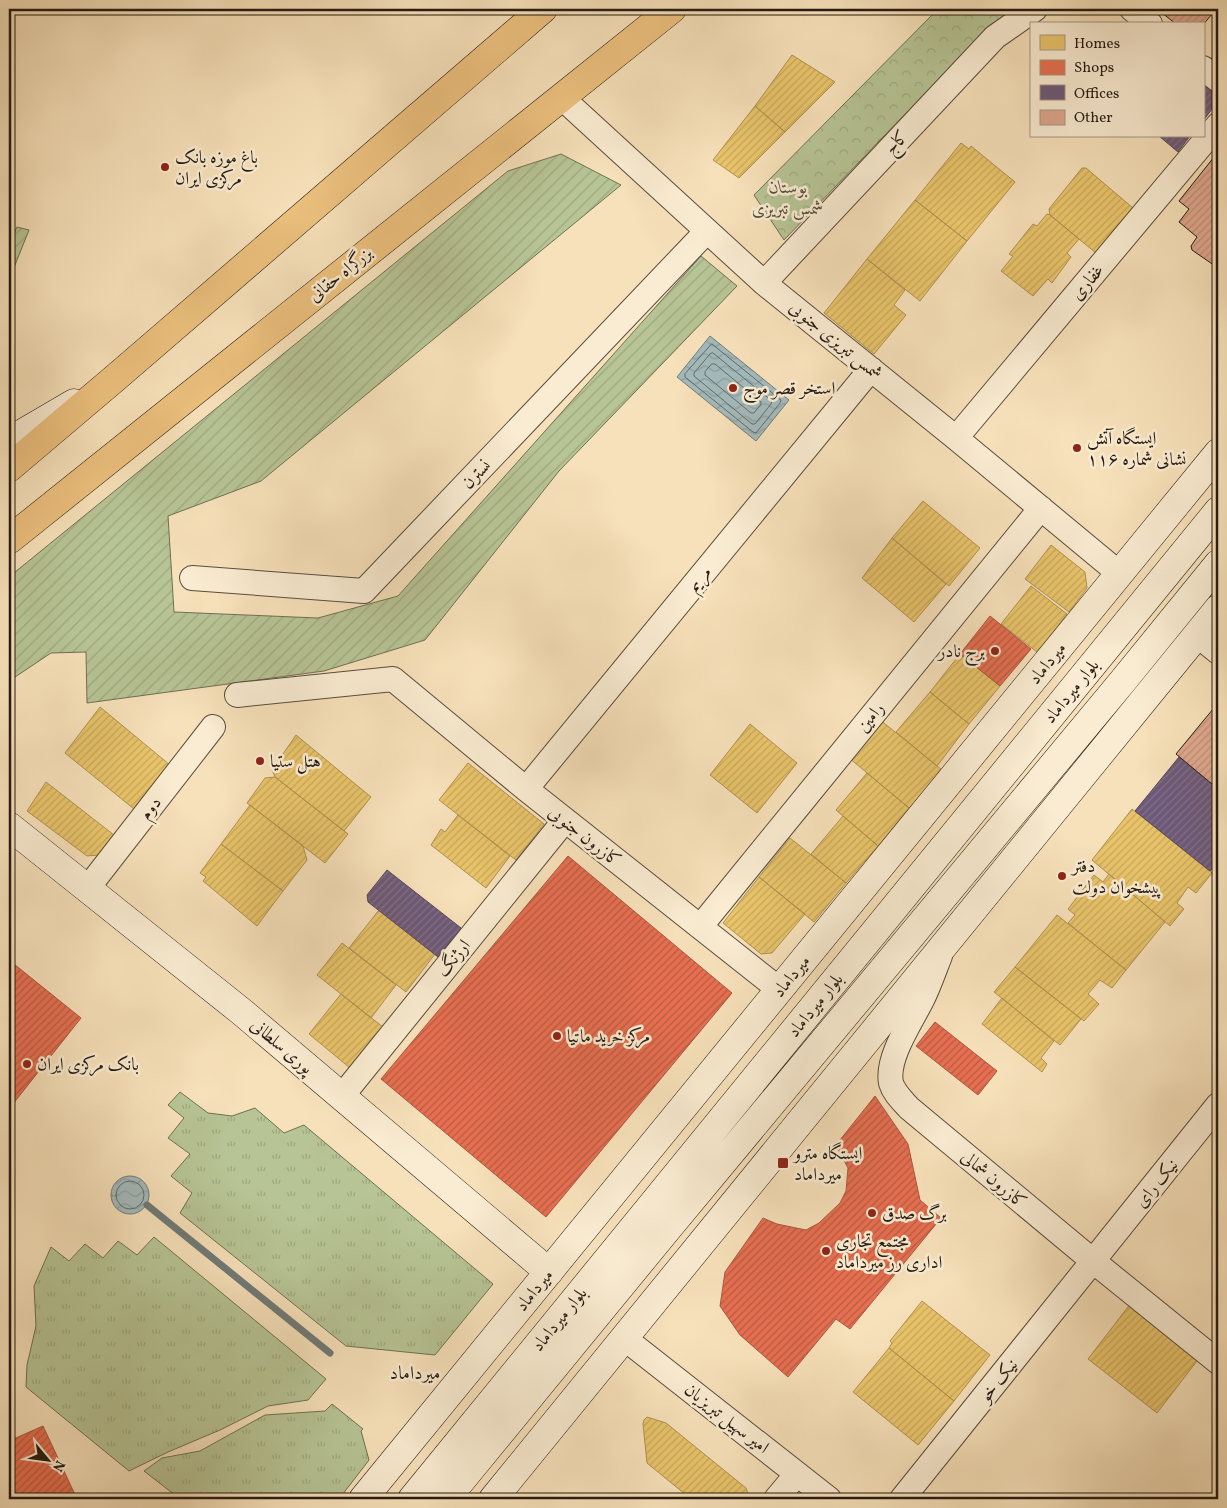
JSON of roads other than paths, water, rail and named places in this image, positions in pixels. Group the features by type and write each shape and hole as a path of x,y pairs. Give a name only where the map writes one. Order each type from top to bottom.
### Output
{"highway":[{"path":"9,468 543,9"},
{"name":"بزرگراه حقانی","path":"9,540 672,9"}],"main road":[{"path":"9,441 114,379"},
{"name":"میرداماد","path":"363,1499 1218,453"},
{"name":"بلوار میرداماد","path":"412,1499 1218,511"},
{"name":"بلوار میرداماد","path":"446,1499 1218,564"},
{"path":"493,1499 1218,609"},
{"path":"1081,777 1122,682"},
{"name":"پوری سلطانی","path":"9,826 242,1012 549,1272"}],"street":[{"name":"کاج","path":"764,283 995,38 1035,9"},
{"path":"1132,9 1148,22"},
{"path":"1204,69 1218,80"},
{"name":"شمس تبریزی جنوبی","path":"561,97 764,283 871,368 1120,574"},
{"name":"غفارى","path":"956,438 1218,126"},
{"name":"نسترن","path":"192,578 364,591 707,231"},
{"name":"مریم","path":"526,790 871,368"},
{"name":"رامین","path":"700,927 1040,508"},
{"path":"1197,635 1218,652"},
{"name":"کازرون جنوبی","path":"237,696 393,679 526,790 780,990"},
{"name":"دوم","path":"87,889 213,727"},
{"name":"ارژنگ","path":"342,1096 565,820"},
{"name":"کازرون شمالی","path":"943,947 932,977 890,1068 892,1084 898,1096 909,1108 1093,1261 1218,1362"},
{"name":"نیک رای","path":"1093,1261 1218,1105"},
{"name":"نیک خو","path":"902,1499 1093,1261"},
{"name":"امیر سهیل تبریزیان","path":"624,1338 829,1499"},
{"path":"776,1499 797,1474"}],"water":[{"name":"استخر قصر موج","path":"710,336 789,400 756,441 677,377"},
{"path":"130,1176 144,1181 149,1195 144,1209 130,1214 116,1209 111,1195 116,1181"}],"waterway":[{"path":"147,1205 330,1353"}],"place":[{"name":"باغ موزه بانک مرکزی ایران","path":"165,167"},
{"name":"استخر قصر موج","path":"733,388"},
{"name":"ایستگاه آتش نشانی شماره ۱۱۶","path":"1077,448"},
{"name":"برج نادر","path":"995,651"},
{"name":"هتل ستیا","path":"260,761"},
{"name":"دفتر پیشخوان دولت","path":"1062,876"},
{"name":"مرکز خرید ماتیا","path":"557,1036"},
{"name":"بانک مرکزی ایران","path":"27,1064"},
{"name":"ایستگاه مترو میرداماد","path":"783,1163"},
{"name":"برگ صدق","path":"872,1213"},
{"name":"مجتمع تجاری اداری رز میرداماد","path":"826,1251"}],"district":[{"name":"میرداماد","path":"415,1372"}],"park label":[{"name":"بوستان شمس تبریزی","path":"788,197"}]}
